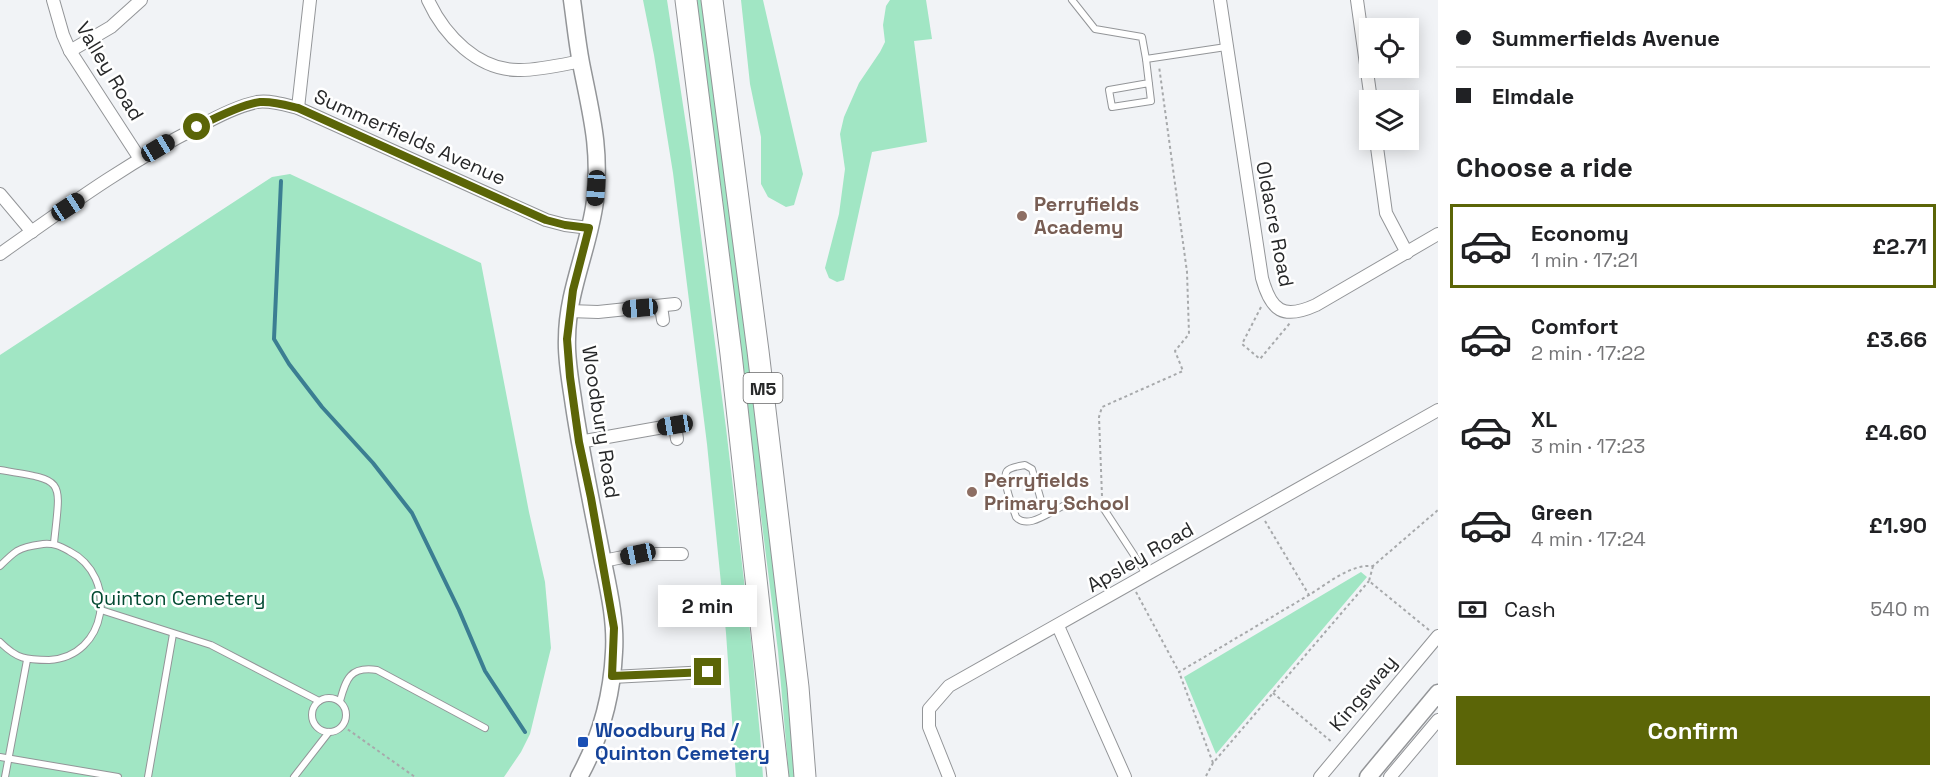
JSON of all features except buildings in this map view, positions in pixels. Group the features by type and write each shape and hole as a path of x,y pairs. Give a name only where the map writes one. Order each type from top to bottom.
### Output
{"highway":[{"name":"M5","path":"686,0 731,354 778,777"},
{"name":"M5","path":"712,0 764,398 798,687 805,777"}],"street":[{"name":"Valley Road","path":"53,0 70,51 140,159"},
{"path":"70,51 111,27 141,0"},
{"path":"298,108 310,0"},
{"path":"428,0 440,23 451,36 468,52 496,65 520,70 581,61"},
{"name":"Woodbury Road","path":"572,0 597,143 595,202 573,290 567,339 579,442 614,628 612,676 607,703 596,741 579,777"},
{"name":"Oldacre Road","path":"1220,0 1262,278 1271,303 1282,310 1300,312 1438,234"},
{"path":"1357,0 1370,90"},
{"name":"Summerfields Avenue","path":"0,254 140,159 218,116 258,102 277,103 298,108 546,220 589,228"},
{"path":"1377,150 1386,213 1407,253"},
{"path":"0,194 32,232"},
{"path":"569,311 598,312 675,304"},
{"path":"661,306 663,320"},
{"name":"Apsley Road","path":"949,777 929,727 929,709 950,686 1438,410"},
{"path":"579,442 680,424 677,440"},
{"path":"603,561 638,554 682,554"},
{"path":"1058,626 1125,777"},
{"name":"Kingsway","path":"1320,777 1438,637"},
{"path":"612,676 708,672"},
{"path":"1368,777 1438,693"},
{"path":"1390,777 1438,720"}],"lane":[{"path":"1072,0 1095,29 1142,37 1152,101 1112,107 1109,90 1149,83"},
{"path":"1146,59 1226,47"},
{"path":"1045,514 1032,469 1025,465 1009,469 1005,479 1016,517 1020,522 1031,523 1045,514 1070,504 1088,502 1102,506 1147,576"},
{"path":"0,470 41,477 51,481 56,487 59,497 54,543"},
{"path":"0,566 17,550 54,543 78,555 91,568 102,595 101,610 91,638 78,651 62,659 27,660 9,651 0,642"},
{"path":"101,610 211,645 319,701"},
{"path":"148,777 173,634"},
{"path":"5,777 27,660"},
{"path":"340,701 346,680 354,672 366,669 377,670 485,728"},
{"path":"294,777 329,732 343,726 345,710 340,701 332,698 319,701 313,708 314,724 319,729 329,732"},
{"path":"0,757 118,777"}],"path":[{"path":"1102,506 1099,417 1102,406 1183,371 1175,351 1189,334 1187,272 1158,58"},
{"path":"1267,296 1242,344 1260,359 1300,312"},
{"path":"1206,776 1213,763 1369,581 1373,566 1438,510"},
{"path":"1259,512 1309,595"},
{"path":"1179,672 1346,572 1363,565 1373,566"},
{"path":"1369,581 1438,637"},
{"path":"1132,584 1179,672 1213,763"},
{"path":"1273,692 1342,751"},
{"path":"343,726 415,777"}],"green space":[{"path":"643,0 667,0 690,151 726,428 751,640 763,777 736,777 726,633 707,444 673,173"},
{"path":"696,0 703,0 784,637 797,777 789,777 778,651"},
{"path":"741,0 763,0 803,174 794,205 786,207 768,197 761,184 761,137 750,84"},
{"path":"890,0 926,0 932,39 914,41 927,142 872,152 844,280 837,282 829,278 825,268 839,214 845,169 840,134 844,117 859,83 885,42 883,25 886,6"},
{"name":"Quinton Cemetery","path":"290,174 481,263 529,512 545,582 551,648 530,734 504,777 0,777 0,355 272,177"},
{"path":"1361,572 1367,577 1216,754 1184,677"}],"waterway":[{"path":"281,181 274,339 289,364 322,407 373,463 412,513 459,610 485,671 525,732"}],"place":[{"name":"Perryfields Academy","path":"1022,216"},
{"name":"Perryfields Primary School","path":"972,492"},
{"name":"Woodbury Rd / Quinton Cemetery","path":"583,742"}],"route":[{"path":"197,127 218,116 258,102 277,103 298,108 546,220 589,228 573,290 567,339 579,442 614,628 612,676 708,672"}]}
